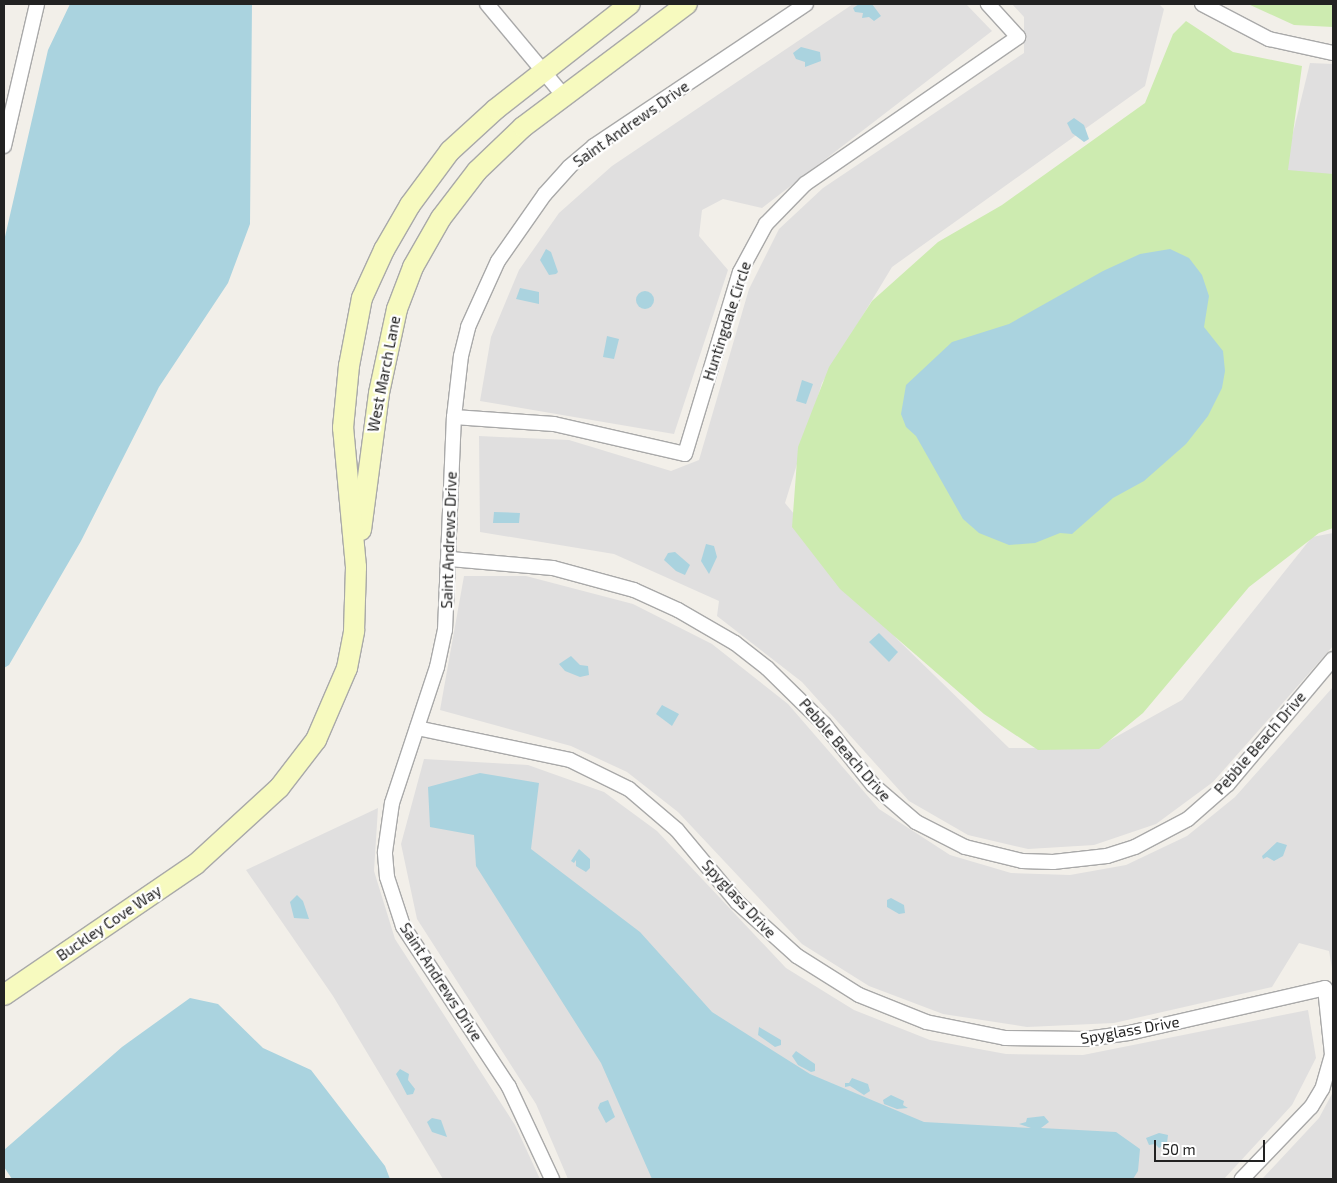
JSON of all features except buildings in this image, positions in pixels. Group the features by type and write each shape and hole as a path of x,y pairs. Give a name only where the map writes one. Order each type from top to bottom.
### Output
{"street":[{"path":"4,146 37,4"},
{"path":"487,4 564,96"},
{"name":"West March Lane","path":"356,567 344,428 349,366 362,298 384,250 410,205 450,151 543,70 630,4"},
{"name":"West March Lane","path":"214,849 279,788 320,732 347,668 354,632 356,567 387,347 413,267 441,218 477,171 523,127 687,4"},
{"name":"Saint Andrews Drive","path":"552,1179 509,1087 415,946 393,902 387,877 387,827 437,667 445,630 450,559 454,417 461,356 482,290 503,253 545,194 594,146 806,4"},
{"name":"Huntingdale Circle","path":"454,417 554,424 684,454 740,272 766,224 805,184 1018,37 988,4"},
{"path":"1202,4 1269,39 1333,54"},
{"name":"Pebble Beach Drive","path":"450,559 510,562 561,569 634,590 678,610 735,643 767,668 824,724 873,785 916,822 965,847 1022,861 1053,862 1107,856 1135,847 1188,819 1228,784 1333,659"},
{"name":"Spyglass Drive","path":"417,728 570,760 629,789 678,830 738,902 797,956 859,995 926,1022 1005,1038 1086,1039 1129,1033 1326,988 1332,1055 1322,1089 1311,1107 1242,1179"},
{"name":"Buckley Cove Way","path":"4,995 214,849"}],"shaded area":[{"path":"853,4 966,4 992,31 762,208 723,199 702,210 699,236 728,270 674,434 480,401 491,337 519,270 559,213 612,166"},
{"path":"1012,4 1159,4 1164,9 1145,86 892,267 822,383 785,503 897,639 1009,748 1096,748 1182,700 1312,537 1333,533 1333,646 1213,782 1156,824 1094,845 1028,849 968,835 909,801 802,682 717,616 719,601 614,554 480,532 479,436 569,440 671,471 699,460 749,289 779,229 823,188 1024,53 1024,17"},
{"path":"1310,63 1333,64 1333,179 1283,174"},
{"path":"464,576 526,576 633,604 712,644 788,704 879,809 950,855 1011,873 1070,875 1126,865 1187,836 1235,797 1333,687 1333,974 1329,951 1299,943 1272,987 1114,1023 1027,1027 943,1014 869,986 802,944 678,812 627,772 571,746 440,710"},
{"path":"424,759 528,765 604,792 657,831 786,968 854,1010 930,1040 1006,1054 1083,1055 1308,1010 1316,1058 1292,1105 1224,1179 568,1179 536,1104 417,919 401,844"},
{"path":"378,808 374,871 395,939 515,1125 540,1179 443,1179 333,996 246,870"},
{"path":"1333,1092 1333,1179 1262,1179 1319,1118"}],"green space":[{"path":"1248,4 1333,4 1333,27 1294,25"},
{"path":"1186,21 1233,52 1302,66 1288,170 1333,174 1333,528 1319,533 1249,587 1143,713 1099,749 1038,750 984,714 840,589 792,527 798,447 829,367 872,301 938,242 1002,205 1145,103 1173,34"}],"water":[{"path":"70,4 252,4 250,224 228,283 159,387 81,541 9,665 4,668 4,241 48,50"},
{"path":"859,4 872,4 881,16 874,21 869,17 862,18 863,13 855,12 853,8"},
{"path":"801,47 820,52 821,61 805,67 805,62 796,59 793,53"},
{"path":"1074,118 1084,125 1089,139 1084,142 1072,133 1067,123"},
{"path":"546,249 551,252 558,272 556,274 549,275 540,260"},
{"path":"1170,249 1189,258 1202,275 1209,296 1204,327 1223,351 1225,371 1222,388 1208,416 1186,444 1144,481 1113,498 1072,534 1060,533 1035,543 1009,545 979,533 963,519 916,436 906,427 901,414 906,385 952,342 1009,324 1103,271 1140,254"},
{"path":"520,288 539,292 539,304 516,299"},
{"path":"641,291 649,291 654,296 652,307 641,309 636,304 636,296"},
{"path":"607,336 619,339 614,359 603,357"},
{"path":"802,380 813,384 806,404 796,401"},
{"path":"494,512 520,513 519,523 493,523"},
{"path":"706,544 714,546 717,557 709,574 701,561"},
{"path":"675,552 690,565 685,575 676,571 664,560 668,553"},
{"path":"879,633 898,652 889,662 869,642"},
{"path":"571,656 580,665 588,666 589,675 580,677 565,671 559,664"},
{"path":"662,705 679,714 672,726 656,714"},
{"path":"480,773 539,783 531,849 640,932 712,1012 810,1074 924,1122 1031,1128 1019,1124 1026,1122 1027,1118 1044,1116 1049,1122 1041,1128 1116,1132 1140,1149 1138,1171 1133,1179 652,1179 601,1063 476,866 474,835 430,827 428,787"},
{"path":"1277,842 1287,845 1283,856 1274,861 1267,857 1263,859 1262,856"},
{"path":"579,849 590,859 590,868 586,872 576,866 576,860 574,863 571,861"},
{"path":"297,895 303,901 309,919 294,918 290,902"},
{"path":"891,898 904,905 905,913 899,914 887,907 887,900"},
{"path":"190,998 218,1004 263,1048 311,1070 385,1166 390,1179 12,1179 4,1167 4,1150 122,1047"},
{"path":"759,1027 781,1040 781,1045 775,1047 758,1035"},
{"path":"796,1051 815,1064 815,1071 811,1072 798,1065 792,1056"},
{"path":"400,1069 409,1074 408,1080 415,1089 413,1094 407,1095 396,1074"},
{"path":"852,1078 868,1084 870,1091 864,1095 850,1086 845,1087 845,1083 849,1083"},
{"path":"891,1095 904,1101 903,1105 908,1108 897,1109 884,1104 883,1100"},
{"path":"608,1100 615,1117 606,1123 598,1108 600,1103"},
{"path":"432,1118 441,1120 447,1137 432,1132 427,1122"},
{"path":"1159,1133 1168,1135 1167,1143 1159,1148 1155,1144 1149,1145 1146,1138"}]}
